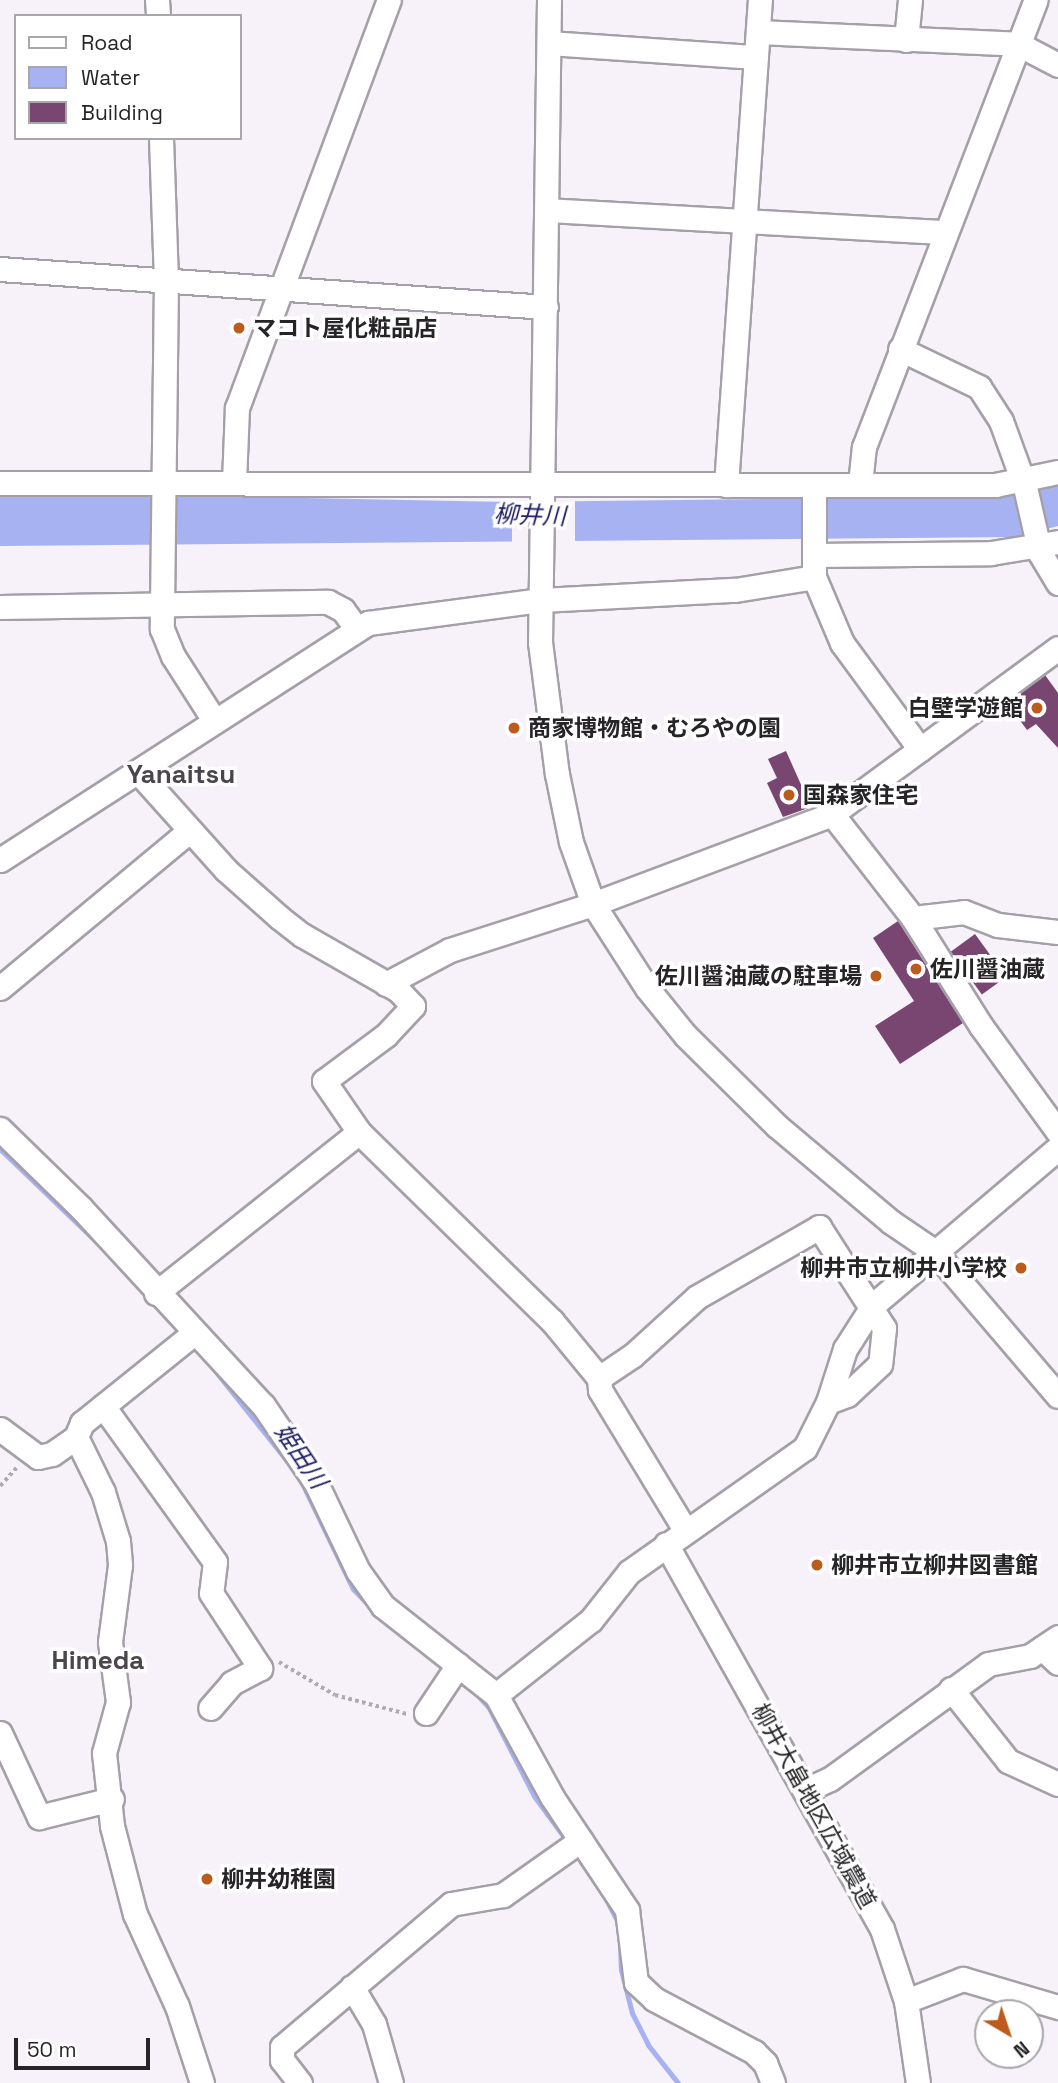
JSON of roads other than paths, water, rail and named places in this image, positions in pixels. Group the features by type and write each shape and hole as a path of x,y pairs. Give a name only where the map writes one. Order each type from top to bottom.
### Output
{"street":[{"path":"234,482 237,408 279,288 389,0"},
{"path":"549,0 545,491 540,642 556,774 571,842 593,904 647,988 746,1098 891,1222 935,1252 1058,1396"},
{"path":"726,485 742,219 760,0"},
{"path":"906,40 909,0"},
{"path":"860,484 864,447 943,232 1036,0"},
{"path":"758,33 1018,44 1058,65"},
{"path":"549,43 756,57"},
{"path":"161,140 166,281 166,572 161,605 162,629 173,656 214,720"},
{"path":"547,210 943,232"},
{"path":"0,269 546,307"},
{"path":"900,349 979,387 1001,421 1058,583"},
{"path":"0,483 165,491 234,482 545,491 726,485 813,488 860,484 1024,485 1058,472"},
{"path":"813,488 814,558 842,643 920,749"},
{"path":"0,859 139,773 214,720 356,628 400,618 541,600 735,590 814,558 991,553 1044,542"},
{"path":"0,607 328,602 343,610 356,628"},
{"path":"386,984 450,950 593,904 832,814 1058,648"},
{"path":"139,773 189,831 302,935 386,984 414,1006 386,1035 324,1081 359,1132 525,1293 599,1378 600,1390 685,1530"},
{"path":"832,814 913,918 981,1027 1058,1132"},
{"path":"0,988 189,831"},
{"path":"913,918 964,912 998,925 1058,932"},
{"path":"0,1129 80,1207 156,1293 263,1405 292,1444 358,1571 383,1606 496,1695 581,1840 628,1910 636,1982 654,1999 754,2052 765,2063 773,2083"},
{"path":"156,1293 359,1132"},
{"path":"496,1695 591,1620 629,1572 685,1530 783,1467 805,1448 828,1402 845,1349 873,1305 1058,1148"},
{"path":"599,1378 648,1342 697,1297 808,1229 818,1227 825,1231 873,1305 884,1328 880,1364 847,1395 828,1402"},
{"path":"0,1429 29,1453 52,1454 76,1437 82,1423 194,1333"},
{"path":"103,1406 215,1562 211,1593 260,1668 232,1683 210,1709"},
{"path":"76,1437 103,1492 118,1541 120,1565 110,1642 118,1702 104,1753 112,1799 112,1826 135,1913 177,2006 202,2083"},
{"name":"柳井大畠地区広域農道","path":"666,1544 882,1929 906,2001 918,2083"},
{"path":"806,1790 830,1779 988,1664 1053,1649"},
{"path":"426,1713 458,1665"},
{"path":"951,1689 1008,1761 1058,1784"},
{"path":"0,1733 39,1817 112,1799"},
{"path":"300,2083 282,2060 282,2047 451,1904 503,1895 581,1840"},
{"path":"906,2001 963,1979 1058,2007"},
{"path":"352,1987 374,2024 391,2083"}],"water":[{"name":"柳井川","path":"1058,481 1058,526 1016,537 0,546 0,492 508,502 1002,496"}],"waterway":[{"name":"姫田川","path":"0,1149 104,1249"},
{"name":"姫田川","path":"208,1362 287,1461"},
{"name":"姫田川","path":"299,1477 353,1589 374,1611"},
{"name":"姫田川","path":"472,1689 489,1708 534,1796 564,1837"},
{"name":"姫田川","path":"581,1862 597,1885"},
{"name":"姫田川","path":"606,1899 619,1924"},
{"name":"姫田川","path":"620,1944 621,1970 632,2013 648,2045 678,2083"}],"place":[{"name":"マコト屋化粧品店","path":"239,328"},
{"name":"白壁学遊館","path":"1037,708"},
{"name":"商家博物館・むろやの園","path":"514,728"},
{"name":"国森家住宅","path":"789,795"},
{"name":"佐川醤油蔵","path":"916,969"},
{"name":"佐川醤油蔵の駐車場","path":"876,976"},
{"name":"柳井市立柳井小学校","path":"1021,1268"},
{"name":"柳井市立柳井図書館","path":"817,1565"},
{"name":"柳井幼稚園","path":"207,1879"}],"district":[{"name":"Yanaitsu","path":"181,775"},
{"name":"Himeda","path":"98,1661"}]}
